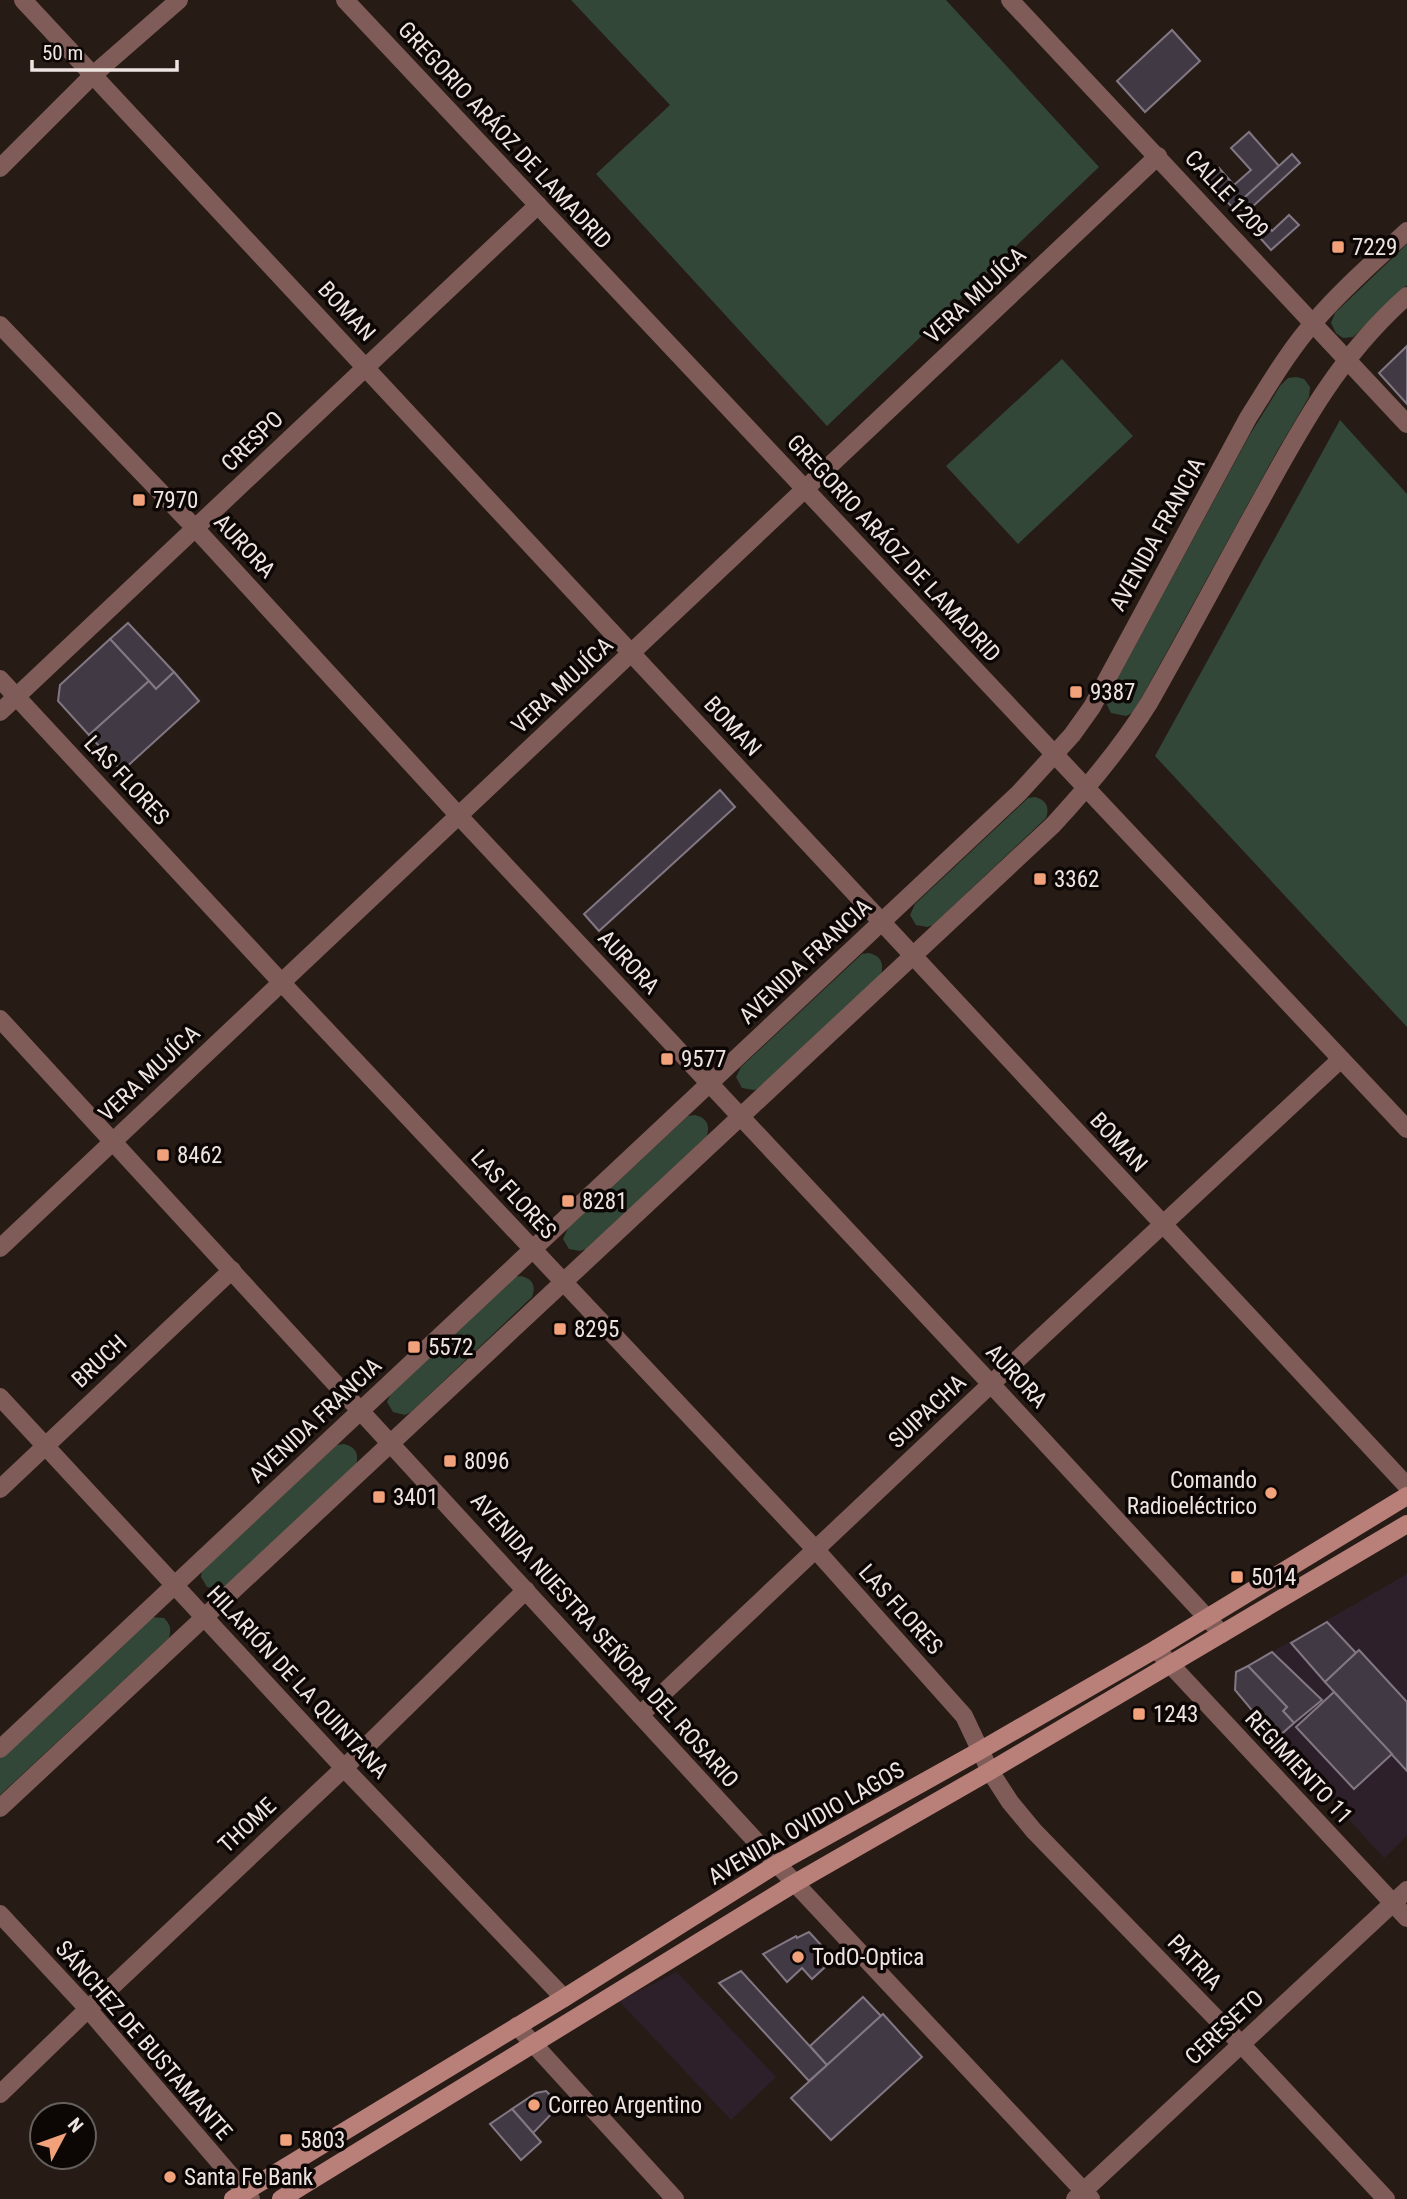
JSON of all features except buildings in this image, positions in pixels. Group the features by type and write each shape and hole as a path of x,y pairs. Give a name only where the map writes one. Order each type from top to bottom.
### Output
{"main road":[{"name":"AVENIDA OVIDIO LAGOS","path":"243,2197 778,1864 1156,1649 1407,1496"},
{"name":"AVENIDA OVIDIO LAGOS","path":"281,2199 795,1883 1407,1524"}],"street":[{"name":"BOMAN","path":"23,0 1407,1486"},
{"path":"0,167 93,75 179,0"},
{"name":"GREGORIO ARÁOZ DE LAMADRID","path":"345,0 1407,1129"},
{"name":"CALLE 1209","path":"1010,0 1407,424"},
{"name":"VERA MUJÍCA","path":"0,1248 1158,156"},
{"name":"CRESPO","path":"0,712 538,205"},
{"name":"AVENIDA FRANCIA","path":"0,1749 1019,793 1055,755 1092,707 1248,418 1277,372 1313,322 1407,231"},
{"path":"0,1808 1053,824 1087,789 1126,739 1149,703 1316,404 1366,335 1407,296"},
{"name":"AURORA","path":"0,325 195,528 459,816 1222,1634"},
{"name":"LAS FLORES","path":"0,679 816,1550 964,1716 981,1750"},
{"name":"AVENIDA NUESTRA SEÑORA DEL ROSARIO","path":"0,1019 1083,2196"},
{"name":"SUIPACHA","path":"640,1715 1341,1059"},
{"name":"BRUCH","path":"0,1489 232,1270"},
{"name":"HILARIÓN DE LA QUINTANA","path":"0,1397 344,1768 564,1998"},
{"name":"THOME","path":"0,2094 344,1768 526,1590"},
{"name":"REGIMIENTO 11","path":"1156,1649 1407,1918"},
{"name":"PATRIA","path":"981,1750 1010,1802 1034,1831 1241,2044 1385,2199"},
{"name":"CERESETO","path":"1083,2196 1407,1890"},
{"name":"SÁNCHEZ DE BUSTAMANTE","path":"0,1914 88,2009 243,2197"},
{"path":"517,2026 675,2199"}],"shaded area":[{"path":"1407,1574 1407,1836 1384,1858 1276,1739 1321,1700 1272,1652"},
{"path":"677,1972 776,2077 731,2120 619,2001"}],"green space":[{"path":"571,0 946,0 1099,167 827,426 596,174 670,105"},
{"path":"1407,244 1407,285 1353,337 1343,338 1336,333 1331,323 1335,313"},
{"path":"1062,359 1133,436 1018,544 946,466"},
{"path":"1288,378 1304,379 1310,387 1309,397 1137,706 1126,716 1111,713 1107,705 1108,696 1249,436 1280,386"},
{"path":"1340,420 1407,494 1407,1027 1155,756"},
{"path":"1035,797 1046,805 1046,818 933,925 916,925 910,915 915,904 1028,798"},
{"path":"869,953 881,961 881,975 760,1088 742,1088 736,1077 741,1067 862,954"},
{"path":"695,1115 707,1122 707,1136 586,1249 569,1249 563,1239 568,1228 688,1116"},
{"path":"521,1276 532,1283 532,1297 411,1412 405,1415 393,1412 387,1402 392,1391 514,1277"},
{"path":"344,1444 356,1451 356,1465 224,1587 207,1587 201,1577 202,1571 337,1445"},
{"path":"150,1617 166,1620 170,1627 169,1638 0,1795 0,1757"}],"place":[{"name":"7229","path":"1338,247"},
{"name":"7970","path":"139,500"},
{"name":"9387","path":"1076,692"},
{"name":"3362","path":"1040,879"},
{"name":"9577","path":"667,1059"},
{"name":"8462","path":"163,1155"},
{"name":"8281","path":"568,1201"},
{"name":"8295","path":"560,1329"},
{"name":"5572","path":"414,1347"},
{"name":"8096","path":"450,1461"},
{"name":"Comando Radioeléctrico","path":"1271,1493"},
{"name":"3401","path":"379,1497"},
{"name":"5014","path":"1237,1577"},
{"name":"1243","path":"1139,1714"},
{"name":"TodO-Optica","path":"798,1957"},
{"name":"Correo Argentino","path":"534,2105"},
{"name":"5803","path":"286,2140"},
{"name":"Santa Fe Bank","path":"170,2177"}]}
